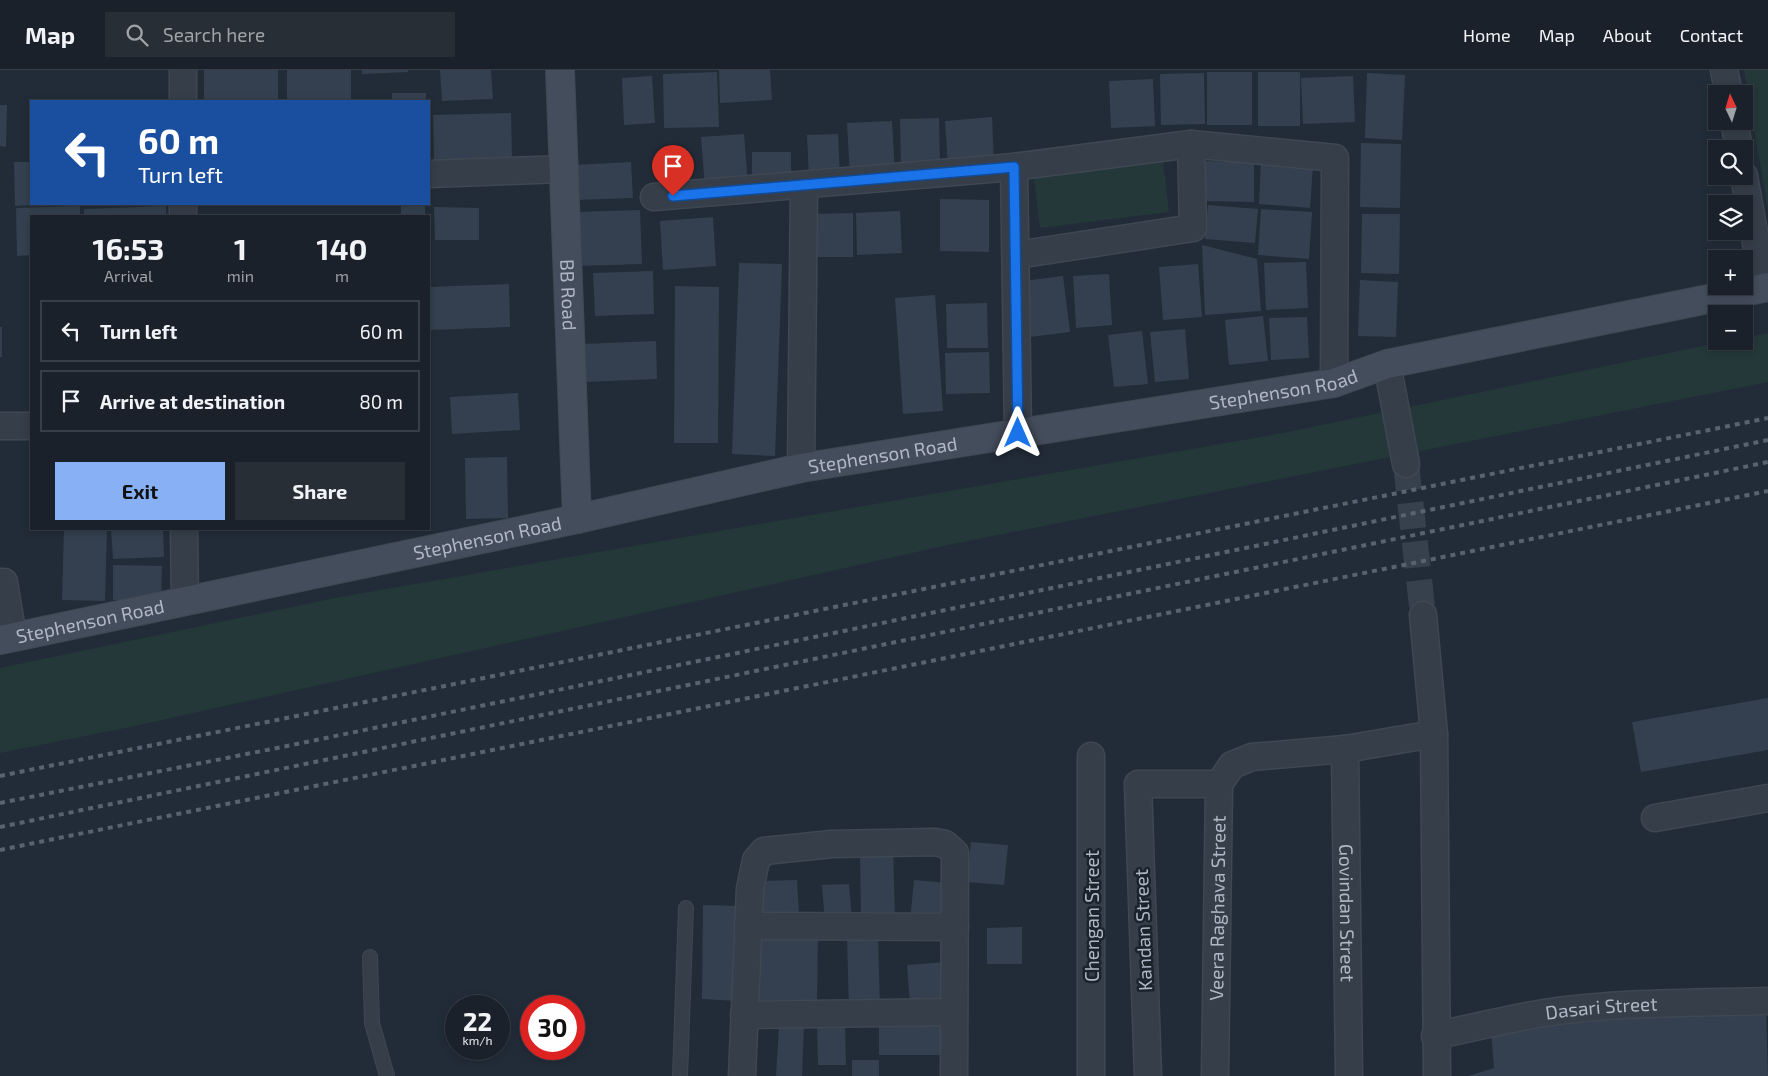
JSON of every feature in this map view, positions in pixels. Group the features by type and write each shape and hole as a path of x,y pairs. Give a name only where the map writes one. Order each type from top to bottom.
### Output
{"main road":[{"name":"BB Road","path":"560,70 577,519"},
{"name":"Stephenson Road","path":"6,639 577,519 801,468 1334,383 1387,364 1766,288"}],"street":[{"path":"183,70 183,100"},
{"path":"1724,70 1727,85"},
{"path":"1017,255 1193,228 1192,144"},
{"path":"654,197 1014,167 1192,144 1335,158 1334,383"},
{"path":"1014,167 1017,255 1018,433"},
{"path":"430,174 564,169"},
{"path":"1746,185 1766,288"},
{"path":"801,468 804,186"},
{"path":"1387,364 1406,464"},
{"path":"0,426 30,426"},
{"path":"184,530 185,601"},
{"path":"0,582 4,582 6,639"},
{"path":"1423,614 1434,734 1437,1076"},
{"path":"1220,784 1232,766 1252,757 1345,749 1434,734"},
{"name":"Govindan Street","path":"1345,749 1349,1076"},
{"name":"Chengan Street","path":"1091,756 1091,1076"},
{"name":"Kandan Street","path":"1148,1076 1138,784 1220,784"},
{"name":"Veera Raghava Street","path":"1215,1076 1220,784"},
{"path":"1656,818 1768,798"},
{"path":"742,1076 750,889 756,860 764,851 832,844 935,842 945,844 954,852 954,1076"},
{"path":"748,926 955,927"},
{"name":"Dasari Street","path":"1436,1036 1543,1013 1659,1003 1768,1001"},
{"path":"744,1014 954,1012"}],"lane":[{"path":"680,1076 686,908"},
{"path":"370,957 372,1023 387,1076"}],"shaded area":[{"path":"1744,70 1768,70 1768,210 1753,122 1753,85 1747,85"},
{"path":"1162,153 1169,212 1040,228 1033,169"},
{"path":"1768,333 1768,382 948,545 135,726 0,753 0,668 340,597 1283,433 1708,345 1708,350 1753,350 1753,336"}],"building":[{"path":"204,70 278,70 278,100 204,100"},
{"path":"287,70 351,70 351,100 287,100"},
{"path":"362,70 408,70 408,72 362,74"},
{"path":"440,70 491,70 493,99 442,101"},
{"path":"719,70 770,70 772,100 720,103"},
{"path":"717,72 719,127 664,128 663,74"},
{"path":"1207,72 1252,72 1252,125 1207,125"},
{"path":"1258,72 1300,72 1300,126 1258,126"},
{"path":"1204,73 1205,124 1161,125 1160,74"},
{"path":"1367,73 1405,75 1402,140 1365,138"},
{"path":"652,76 655,123 624,125 622,78"},
{"path":"1353,76 1355,122 1303,124 1301,78"},
{"path":"1153,79 1155,126 1111,128 1109,81"},
{"path":"392,93 426,93 426,100 392,100"},
{"path":"0,105 7,105 6,147 0,146"},
{"path":"511,113 512,160 434,163 433,115"},
{"path":"992,117 994,164 948,167 945,121"},
{"path":"939,118 940,167 901,168 900,119"},
{"path":"892,121 895,173 850,176 847,123"},
{"path":"744,134 748,185 705,188 701,137"},
{"path":"838,134 840,177 809,178 807,135"},
{"path":"1361,143 1401,144 1400,208 1360,207"},
{"path":"752,152 791,152 791,183 752,183"},
{"path":"1201,161 1254,162 1254,202 1200,201"},
{"path":"1261,161 1313,165 1310,208 1259,204"},
{"path":"14,162 30,162 31,205 15,206"},
{"path":"631,162 633,198 576,200 574,165"},
{"path":"940,199 989,200 989,252 940,251"},
{"path":"401,205 425,205 425,215 401,215"},
{"path":"1208,205 1258,209 1255,243 1205,239"},
{"path":"80,206 80,215 30,215 30,255 17,256 16,208"},
{"path":"166,206 166,215 84,215 84,209"},
{"path":"434,207 479,208 479,240 435,240"},
{"path":"1261,209 1312,212 1309,259 1258,255"},
{"path":"640,210 642,264 577,266 576,212"},
{"path":"900,211 902,253 857,255 856,213"},
{"path":"853,213 853,257 812,257 811,214"},
{"path":"1362,214 1400,214 1399,274 1361,273"},
{"path":"713,217 716,266 663,270 660,221"},
{"path":"1202,245 1257,259 1261,311 1205,315"},
{"path":"1306,262 1308,308 1266,310 1264,263"},
{"path":"739,263 782,264 775,456 732,454"},
{"path":"1198,264 1202,317 1163,320 1159,267"},
{"path":"653,271 654,314 595,316 593,273"},
{"path":"1109,274 1112,325 1076,328 1073,276"},
{"path":"1063,276 1070,332 1030,337 1023,281"},
{"path":"1360,280 1398,282 1396,337 1358,336"},
{"path":"509,284 510,327 430,330 430,287"},
{"path":"675,286 719,287 718,443 674,443"},
{"path":"935,295 943,411 903,414 895,298"},
{"path":"987,303 988,348 947,348 946,304"},
{"path":"1263,316 1268,361 1229,365 1225,320"},
{"path":"1307,317 1309,358 1271,360 1269,318"},
{"path":"0,327 2,327 2,357 0,357"},
{"path":"1185,329 1189,379 1155,382 1150,332"},
{"path":"1142,331 1148,384 1114,387 1108,335"},
{"path":"656,341 657,379 584,382 582,344"},
{"path":"989,352 990,393 946,394 945,353"},
{"path":"518,393 520,430 452,434 450,397"},
{"path":"507,457 508,518 466,519 465,458"},
{"path":"64,530 107,530 105,601 62,600"},
{"path":"111,530 163,530 164,557 113,559"},
{"path":"113,565 162,566 161,601 113,600"},
{"path":"1768,698 1768,750 1641,772 1632,722"},
{"path":"971,842 1008,845 1004,885 967,882"},
{"path":"893,849 895,917 861,917 860,851"},
{"path":"797,880 799,913 762,915 761,881"},
{"path":"914,880 949,883 945,924 910,921"},
{"path":"849,884 852,920 825,923 822,885"},
{"path":"703,905 740,906 737,1001 702,999"},
{"path":"1022,927 1022,964 987,964 987,928"},
{"path":"758,930 818,930 817,1007 758,1006"},
{"path":"847,937 878,937 880,1009 849,1010"},
{"path":"947,962 949,1001 910,1003 907,965"},
{"path":"1766,1010 1768,1076 1468,1076 1494,1068 1491,1031 1542,1018"},
{"path":"879,1018 949,1018 948,1055 879,1055"},
{"path":"779,1025 804,1026 802,1076 776,1076"},
{"path":"845,1025 846,1065 818,1065 817,1026"},
{"path":"852,1060 879,1060 879,1076 852,1076"}],"tunnel":[{"path":"1406,464 1423,615"}],"railway":[{"path":"0,776 1768,418"},
{"path":"0,803 287,746 1768,440"},
{"path":"0,827 1768,462"},
{"path":"0,850 1768,491"}],"route":[{"path":"673,196 1014,167 1017,255 1018,433"}]}
